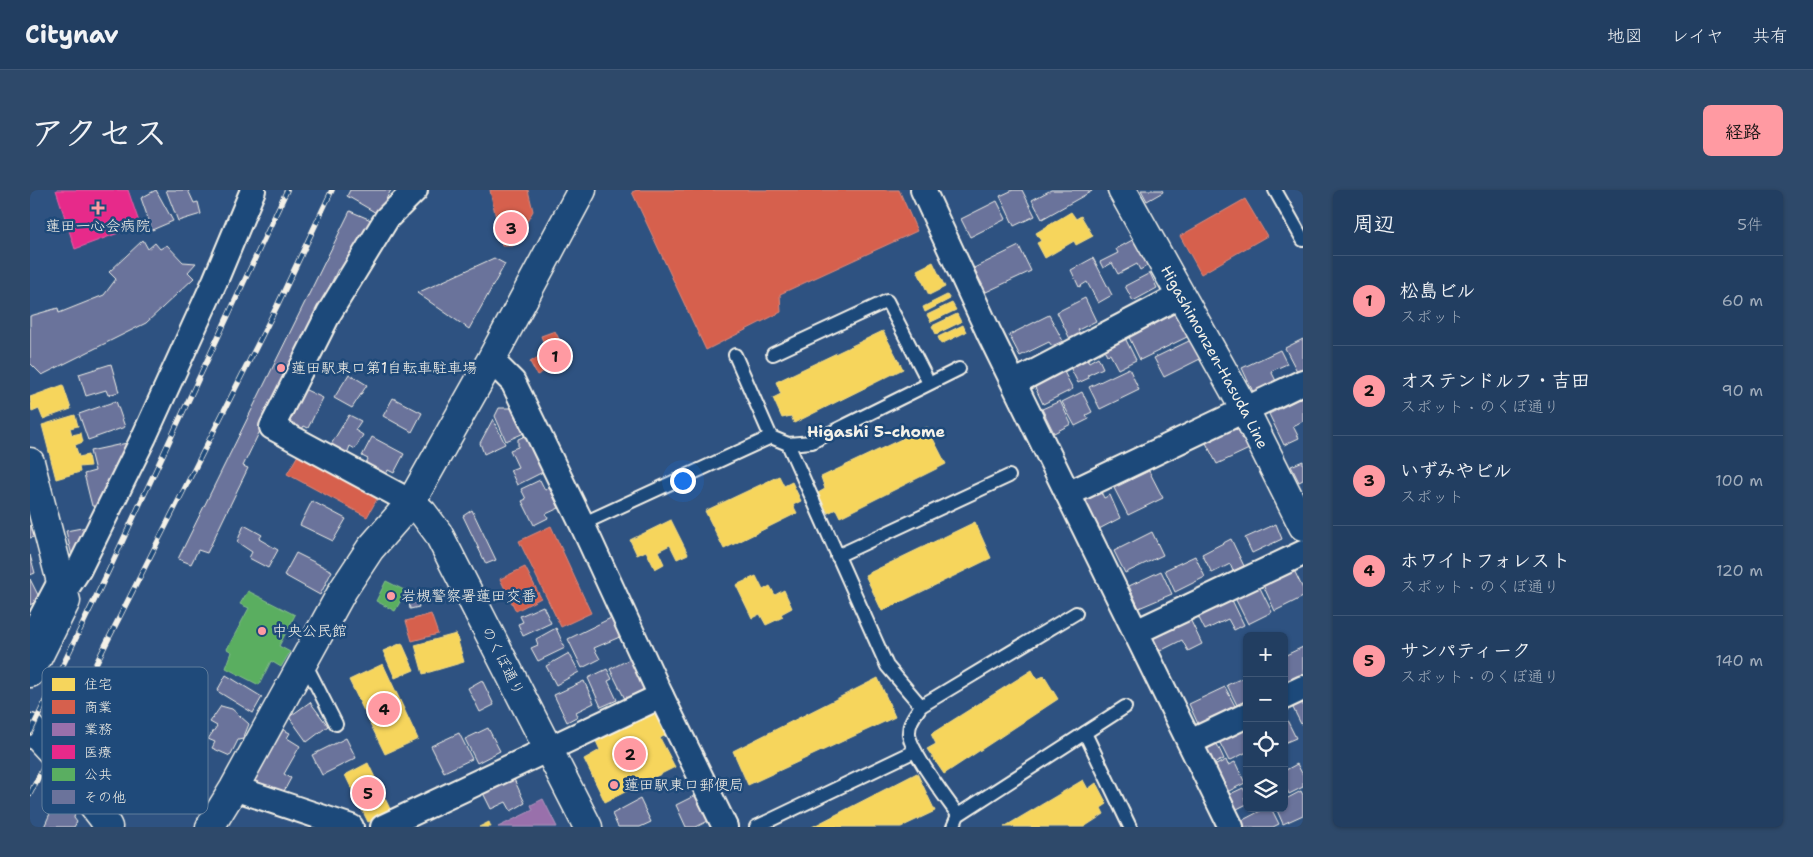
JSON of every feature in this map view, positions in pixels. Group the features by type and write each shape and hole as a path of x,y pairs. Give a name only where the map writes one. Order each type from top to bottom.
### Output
{"street":[{"path":"30,639 62,586 79,569 144,437 216,281 253,190"},
{"path":"411,502 272,427 329,313 387,218 415,190"},
{"path":"210,827 234,788 343,590 370,549 411,502 582,190"},
{"path":"923,190 1014,383 1231,827"},
{"name":"Higashimonzen-Hasuda Line","path":"1122,190 1245,410 1303,526"},
{"path":"1014,383 1181,294"},
{"path":"490,360 513,382 582,524 724,827"},
{"path":"1068,494 1303,382"},
{"path":"30,462 66,601 30,673"},
{"name":"のくぼ通り","path":"411,502 423,513 438,533 588,827"},
{"path":"1136,632 1303,553"},
{"path":"1288,695 1303,688"},
{"path":"383,827 661,696"},
{"path":"1190,742 1243,717"},
{"path":"30,728 42,741"},
{"path":"234,788 351,827"},
{"path":"100,814 108,827"}],"lane":[{"path":"1275,190 1303,240"},
{"path":"773,354 887,301 929,383"},
{"path":"735,355 771,437 788,444 812,442 959,369"},
{"path":"582,524 771,437"},
{"path":"788,444 887,666 921,706"},
{"path":"837,556 1009,476"},
{"path":"1076,613 921,706 911,719 909,734 915,751 956,821 1125,707"},
{"path":"304,661 336,724"},
{"path":"1085,733 1130,827"},
{"path":"756,827 915,751"}],"building: 住宅":[{"path":"1071,212 1076,219 1081,216 1093,236 1076,245 1074,241 1045,258 1037,243 1041,241 1036,233"},
{"path":"933,262 945,287 929,295 917,270"},
{"path":"947,295 950,299 925,312 923,307"},
{"path":"952,303 956,310 931,322 927,315"},
{"path":"957,314 961,322 936,334 932,326"},
{"path":"963,325 966,332 941,344 938,337"},
{"path":"883,331 903,369 794,423 791,416 782,418 773,398 781,394 776,382"},
{"path":"63,385 71,409 43,419 39,409 32,412 30,397"},
{"path":"75,415 78,426 70,428 72,435 81,433 83,442 75,445 79,457 88,455 90,466 79,467 80,472 56,479 42,425"},
{"path":"927,427 946,464 840,517 836,509 828,513 818,493 825,489 821,477"},
{"path":"779,476 784,486 792,482 801,501 793,505 797,513 724,549 705,511"},
{"path":"671,520 688,554 677,559 670,545 658,551 664,564 655,569 646,551 637,555 630,540"},
{"path":"975,522 991,558 882,611 865,575"},
{"path":"756,576 763,590 770,586 775,595 784,590 792,608 781,614 783,617 766,625 760,614 752,618 736,585"},
{"path":"456,634 464,662 423,674 415,645"},
{"path":"402,643 414,670 395,678 383,651"},
{"path":"383,664 418,739 385,754 349,680"},
{"path":"1032,670 1037,679 1044,676 1058,699 944,774 927,749 936,744 931,734"},
{"path":"878,678 895,717 748,785 733,751"},
{"path":"657,708 670,733 660,738 675,767 605,802 584,759 600,750 595,739"},
{"path":"368,763 391,811 368,822 345,775"},
{"path":"917,773 935,811 901,827 812,827"},
{"path":"1083,780 1088,789 1096,783 1107,804 1101,808 1104,814 1084,827 1004,827"},
{"path":"489,822 491,827 479,827"}],"building: 商業":[{"path":"490,190 528,190 533,211 513,246 502,246"},
{"path":"637,190 899,190 917,231 780,294 781,312 706,350 632,192"},
{"path":"1245,199 1267,236 1201,274 1180,236"},
{"path":"555,331 569,359 537,375 530,362 547,352 541,336"},
{"path":"298,455 377,499 367,517 287,474"},
{"path":"551,526 591,613 561,627 519,541"},
{"path":"525,567 541,598 516,611 500,579"},
{"path":"431,614 438,634 412,641 406,621"}],"building: 業務":[{"path":"543,799 557,827 498,827 533,810 531,805"}],"building: 医療":[{"name":"蓮田一心会病院","path":"56,190 128,190 140,225 75,249"}],"building: 公共":[{"name":"岩槻警察署蓮田交番","path":"386,581 406,591 395,611 376,601"},
{"name":"中央公民館","path":"248,591 295,615 279,646 290,652 281,667 271,661 259,685 226,668 232,652 227,649 249,608 240,604"}],"building: その他":[{"path":"156,190 173,221 152,230 141,198"},
{"path":"166,190 188,190 194,203 198,202 201,214 178,221"},
{"path":"350,190 391,190 378,214 347,196"},
{"path":"1013,190 1022,190 1035,216 1014,226 1000,196"},
{"path":"1051,190 1092,191 1042,219 1032,200"},
{"path":"1141,190 1162,190 1163,192 1147,201"},
{"path":"997,201 1006,219 970,237 961,219"},
{"name":"蓮田駅東口第1自転車駐車場","path":"350,211 371,220 346,271 338,269 243,466 248,468 207,553 198,550 191,564 178,559"},
{"path":"1136,238 1150,264 1140,270 1137,264 1118,274 1112,263 1103,268 1100,262 1118,253 1116,249"},
{"path":"143,240 148,249 155,243 160,249 167,245 183,262 196,263 188,272 194,278 146,323 42,375 30,363 30,316 58,308 59,313 104,295 116,279 109,272"},
{"path":"1019,246 1031,271 986,292 974,268"},
{"path":"494,258 505,264 469,329 417,293"},
{"path":"1093,258 1112,295 1098,303 1087,282 1079,287 1071,270"},
{"path":"1150,273 1157,288 1133,301 1125,286"},
{"path":"1085,298 1096,321 1078,330 1080,334 1070,339 1057,312"},
{"path":"1175,309 1189,336 1140,360 1127,333"},
{"path":"1049,315 1063,341 1052,346 1049,342 1020,356 1009,335"},
{"path":"1124,336 1136,360 1118,369 1110,354 1107,355 1103,347"},
{"path":"1303,339 1303,371 1298,373 1285,348"},
{"path":"1191,340 1200,359 1164,377 1154,358"},
{"path":"1280,350 1287,364 1271,371 1277,383 1254,394 1242,368"},
{"path":"1086,357 1089,362 1098,357 1103,368 1088,375 1089,378 1078,383 1069,365"},
{"path":"111,364 119,392 108,395 106,390 86,396 79,374"},
{"path":"1062,368 1073,389 1043,404 1033,383"},
{"path":"1129,368 1139,390 1100,409 1089,387"},
{"path":"349,374 367,385 352,408 334,398"},
{"path":"304,389 323,398 308,428 304,426 300,432 286,425"},
{"path":"1082,392 1092,412 1086,415 1089,419 1075,426 1062,402"},
{"path":"1303,397 1303,421 1293,426 1299,438 1284,445 1269,414"},
{"path":"393,398 422,413 412,432 383,416"},
{"path":"116,401 125,427 88,440 79,414"},
{"path":"1060,401 1071,424 1054,433 1042,409"},
{"path":"499,408 512,408 524,433 506,441 495,416"},
{"path":"349,415 361,421 355,430 363,435 355,449 350,446 347,454 330,446"},
{"path":"493,419 505,444 484,454 480,443"},
{"path":"1231,428 1238,430 1249,449 1217,464 1205,441"},
{"path":"525,436 543,472 517,485 510,470 518,467 510,450 518,447 518,439"},
{"path":"372,437 404,454 394,473 388,470 384,478 364,467 368,459 362,456"},
{"path":"127,443 97,506 92,506 84,474 95,471 90,451"},
{"path":"1303,461 1303,480 1299,482 1291,466"},
{"path":"1149,471 1163,498 1128,515 1114,488"},
{"path":"540,480 545,490 549,488 559,508 546,514 548,518 534,525 522,501 526,499 521,489"},
{"path":"1100,490 1104,498 1110,495 1120,518 1099,529 1084,499"},
{"path":"312,501 346,519 333,541 300,525"},
{"path":"472,510 496,560 486,564 463,516"},
{"path":"1276,524 1282,539 1252,553 1245,538"},
{"path":"34,525 37,536 30,538 30,526"},
{"path":"244,525 262,535 259,539 278,550 268,568 249,558 252,552 237,542"},
{"path":"87,527 72,556 66,531"},
{"path":"1152,532 1163,555 1125,573 1114,551"},
{"path":"1231,539 1244,566 1233,571 1230,564 1212,573 1202,554"},
{"path":"296,553 332,571 320,595 284,575"},
{"path":"30,555 35,573 30,575"},
{"path":"1195,556 1205,577 1175,592 1165,570"},
{"path":"1294,570 1303,589 1303,597 1275,611 1263,585"},
{"path":"1161,571 1172,594 1139,608 1129,586"},
{"path":"30,579 40,599 30,605"},
{"path":"1259,586 1272,612 1248,624 1235,598"},
{"path":"1231,598 1244,625 1234,630 1228,619 1205,630 1197,614"},
{"path":"417,600 419,607 410,609 409,602"},
{"path":"543,606 551,623 523,636 518,624 523,622 520,616"},
{"path":"613,617 622,636 594,648 600,659 582,668 568,639"},
{"path":"1189,617 1202,644 1188,651 1182,640 1160,651 1152,635"},
{"path":"556,628 565,648 538,661 531,648 538,645 536,639"},
{"path":"1303,647 1303,676 1288,683 1288,677 1288,654"},
{"path":"569,653 579,672 556,685 546,666"},
{"path":"632,658 648,688 625,699 610,669"},
{"path":"607,669 612,679 608,681 617,700 601,707 588,678"},
{"path":"226,675 262,697 253,713 217,691"},
{"path":"1243,678 1243,702 1237,705 1227,685"},
{"path":"482,680 494,705 480,712 468,688"},
{"path":"584,681 594,703 576,712 578,716 567,722 554,695"},
{"path":"1225,687 1235,706 1198,724 1189,704"},
{"path":"1303,699 1303,723 1301,724 1291,704"},
{"path":"310,702 328,726 307,742 289,717"},
{"path":"221,706 232,709 249,724 243,739 238,740 230,756 212,748 215,742 208,739 217,726 210,722"},
{"path":"1288,722 1296,738 1288,741"},
{"path":"488,728 500,751 477,763 465,739"},
{"path":"1243,728 1243,754 1229,761 1219,741"},
{"path":"282,729 290,733 287,738 300,746 284,774 291,778 283,793 269,785 266,789 252,781"},
{"path":"459,733 472,759 444,772 431,746"},
{"path":"346,738 356,758 322,775 312,755"},
{"path":"1217,744 1224,759 1213,764 1205,750"},
{"path":"1226,760 1228,765 1235,762 1243,779 1243,784 1227,792 1214,766"},
{"path":"1297,764 1303,775 1303,787 1289,794 1288,792 1288,769"},
{"path":"513,777 525,803 511,811 506,802 491,809 482,791"},
{"path":"1243,788 1243,806 1235,810 1228,795"},
{"path":"1301,791 1303,795 1303,815 1283,824 1278,812 1288,812 1288,798"},
{"path":"698,794 710,820 696,827 686,827 676,805"},
{"path":"640,799 651,822 640,827 618,827 612,814"},
{"path":"1258,812 1273,812 1279,824 1273,827 1244,827 1241,821"},
{"path":"50,814 75,814 74,818 77,822 74,827 44,827"}],"railway":[{"path":"62,667 287,190"},
{"path":"94,667 277,306 332,190"},
{"path":"30,733 42,708"},
{"path":"30,794 42,770"}],"place":[{"name":"蓮田一心会病院","path":"98,208"},
{"name":"いずみやビル","path":"511,228"},
{"name":"松島ビル","path":"555,356"},
{"name":"蓮田駅東口第1自転車駐車場","path":"281,368"},
{"name":"岩槻警察署蓮田交番","path":"391,596"},
{"name":"中央公民館","path":"262,631"},
{"name":"ホワイトフォレスト","path":"384,709"},
{"name":"オステンドルフ・吉田","path":"630,754"},
{"name":"蓮田駅東口郵便局","path":"614,785"},
{"name":"サンパティーク","path":"368,793"}],"district":[{"name":"Higashi 5-chome","path":"876,431"}]}
